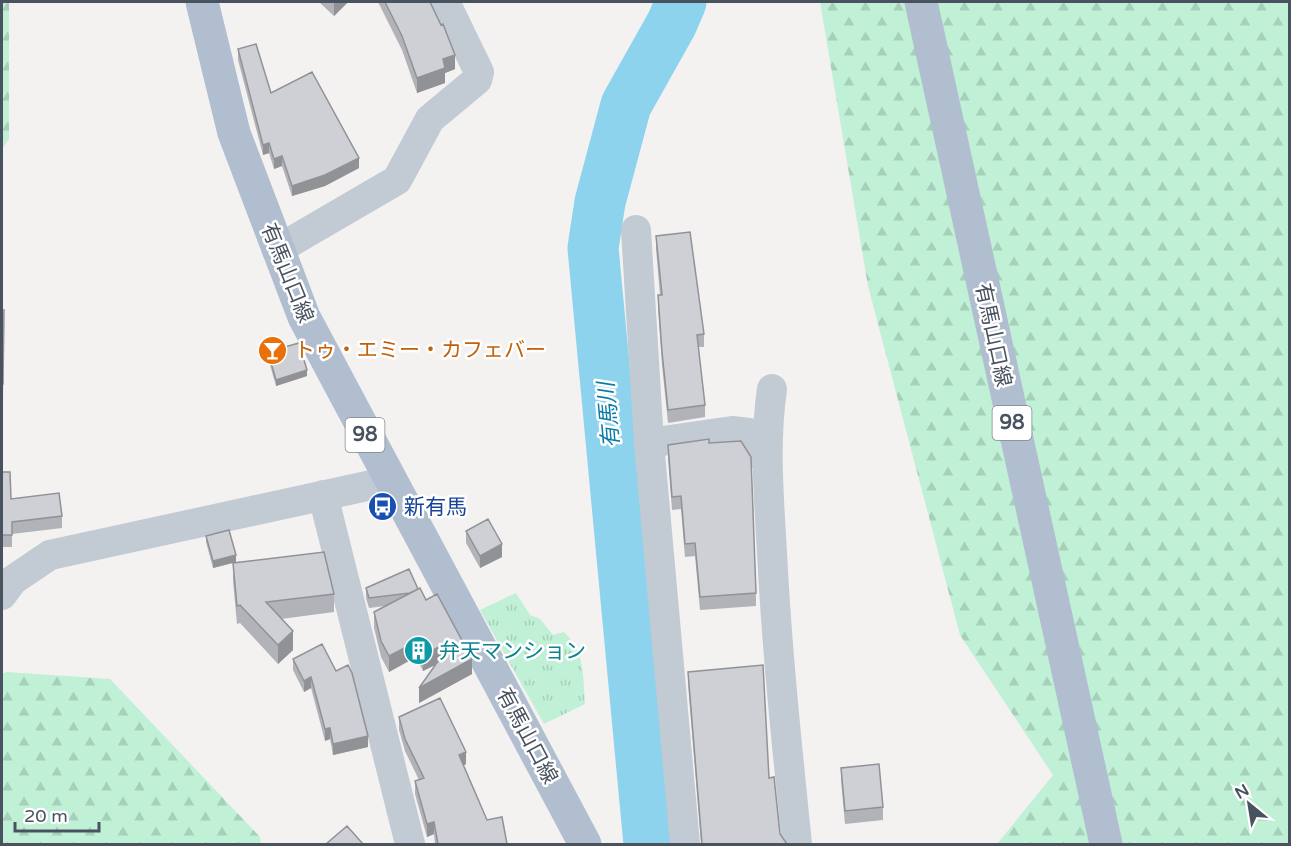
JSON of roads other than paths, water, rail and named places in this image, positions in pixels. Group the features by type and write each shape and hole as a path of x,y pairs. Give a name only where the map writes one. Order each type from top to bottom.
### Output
{"main road":[{"name":"有馬山口線","path":"202,2 234,133 304,318 585,844"},
{"name":"有馬山口線","path":"921,2 1106,844"}],"street":[{"path":"277,250 397,180 430,119 477,80 479,72 446,2"},
{"path":"636,230 649,443 685,844"},
{"path":"772,389 768,417 767,463 777,646 797,844"},
{"path":"649,443 732,431 749,433 767,463"},
{"path":"2,595 13,580 51,555 390,482"},
{"path":"322,495 410,844"}],"waterway":[{"name":"有馬川","path":"649,844 593,248 600,202 626,105 672,23 681,2"}],"place":[{"name":"トゥ・エミー・カフェバー","path":"273,350"},
{"name":"新有馬","path":"383,507"},
{"name":"弁天マンション","path":"418,651"}]}
